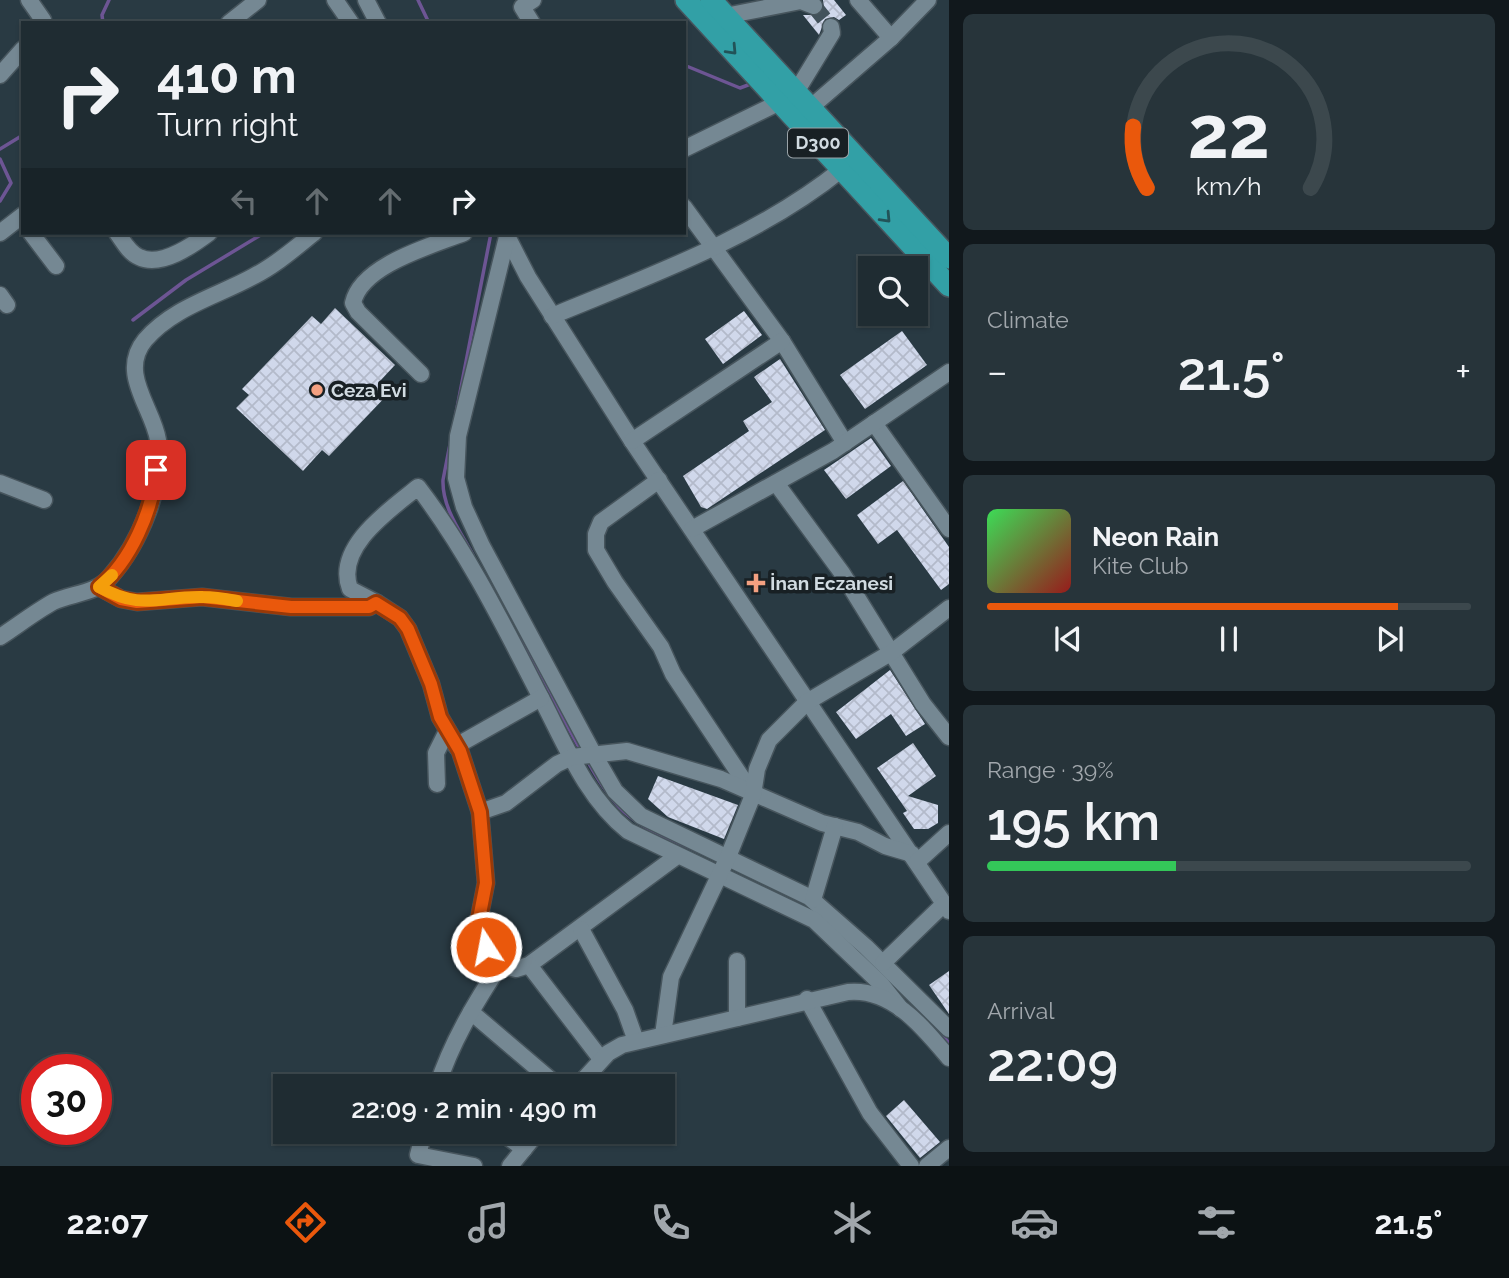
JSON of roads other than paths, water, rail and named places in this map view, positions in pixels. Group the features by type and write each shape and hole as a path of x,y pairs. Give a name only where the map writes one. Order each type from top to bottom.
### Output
{"highway":[{"name":"D300","path":"686,0 795,101 949,258"},
{"name":"D300","path":"725,5 842,169 949,286"}],"street":[{"path":"29,0 42,21"},
{"path":"232,21 258,0"},
{"path":"335,0 350,21"},
{"path":"366,0 377,21"},
{"path":"531,21 522,8 533,0"},
{"path":"858,0 891,38"},
{"path":"686,148 795,101 891,38 928,0"},
{"path":"725,5 801,1 814,6"},
{"path":"795,101 832,33 831,27"},
{"path":"0,75 21,51"},
{"path":"552,316 650,276 802,201 842,169"},
{"path":"686,210 782,341 845,443"},
{"path":"0,233 21,219"},
{"path":"33,235 56,266"},
{"path":"119,235 139,257 151,260 184,249 206,235"},
{"path":"0,637 52,603 99,587 110,578 126,554 155,484 158,440 137,385 136,359 145,341 188,307 254,276 311,235"},
{"path":"421,374 358,312 353,303 356,290 376,271 459,235"},
{"path":"506,235 552,316 632,441 947,908 883,963"},
{"path":"506,235 458,436 456,478 464,507 611,818 628,831 677,856 724,865 813,900 883,963 942,1029 949,1058"},
{"path":"632,441 782,341"},
{"path":"692,530 845,443 949,372"},
{"path":"874,423 949,529"},
{"path":"659,480 601,522 596,534 596,550 661,647 679,684 753,795"},
{"path":"776,482 842,573 923,704 949,737"},
{"path":"0,483 44,500"},
{"path":"677,856 581,929 529,964 516,969 500,965 486,947 478,924 486,883 480,812 456,746 447,731 408,629 400,618 350,589 348,567 370,525 418,487 482,583 541,698 583,755 615,790 641,816 814,920 873,977 901,1009"},
{"path":"99,587 121,599 137,602 202,597 291,607 369,607 376,603"},
{"path":"663,1035 671,977 724,865 753,795 757,769 769,740 807,702 946,617"},
{"path":"456,746 541,698"},
{"path":"437,784 436,752 447,731"},
{"path":"480,812 506,803 557,764 583,755 627,751 721,779 753,795 914,858"},
{"path":"813,900 835,826"},
{"path":"914,858 949,833"},
{"path":"581,929 625,1010 636,1041"},
{"path":"737,961 737,1018"},
{"path":"529,964 601,1059"},
{"path":"442,1074 446,1060 471,1012 500,965"},
{"path":"588,1074 608,1053 636,1041 807,999 867,990 942,1029"},
{"path":"807,999 870,1112 911,1166"},
{"path":"471,1012 544,1074"},
{"path":"421,1144 418,1155 474,1166"},
{"path":"517,1144 524,1149"},
{"path":"510,1166 528,1144"},
{"path":"927,1166 949,1148"}],"waterway":[{"path":"103,21 102,15 109,0"},
{"path":"418,0 428,21"},
{"path":"686,66 740,88 748,85"},
{"path":"0,149 21,136"},
{"path":"0,159 11,183 0,201"},
{"path":"133,320 186,280 261,235"},
{"path":"473,555 445,500 443,480 491,235"},
{"path":"519,638 581,751"},
{"path":"587,760 610,796 632,819 699,852"},
{"path":"933,1024 949,1043"}],"tunnel":[{"path":"814,6 831,27"}],"place":[{"name":"Ceza Evi","path":"317,390"},
{"name":"İnan Eczanesi","path":"756,583"}]}
